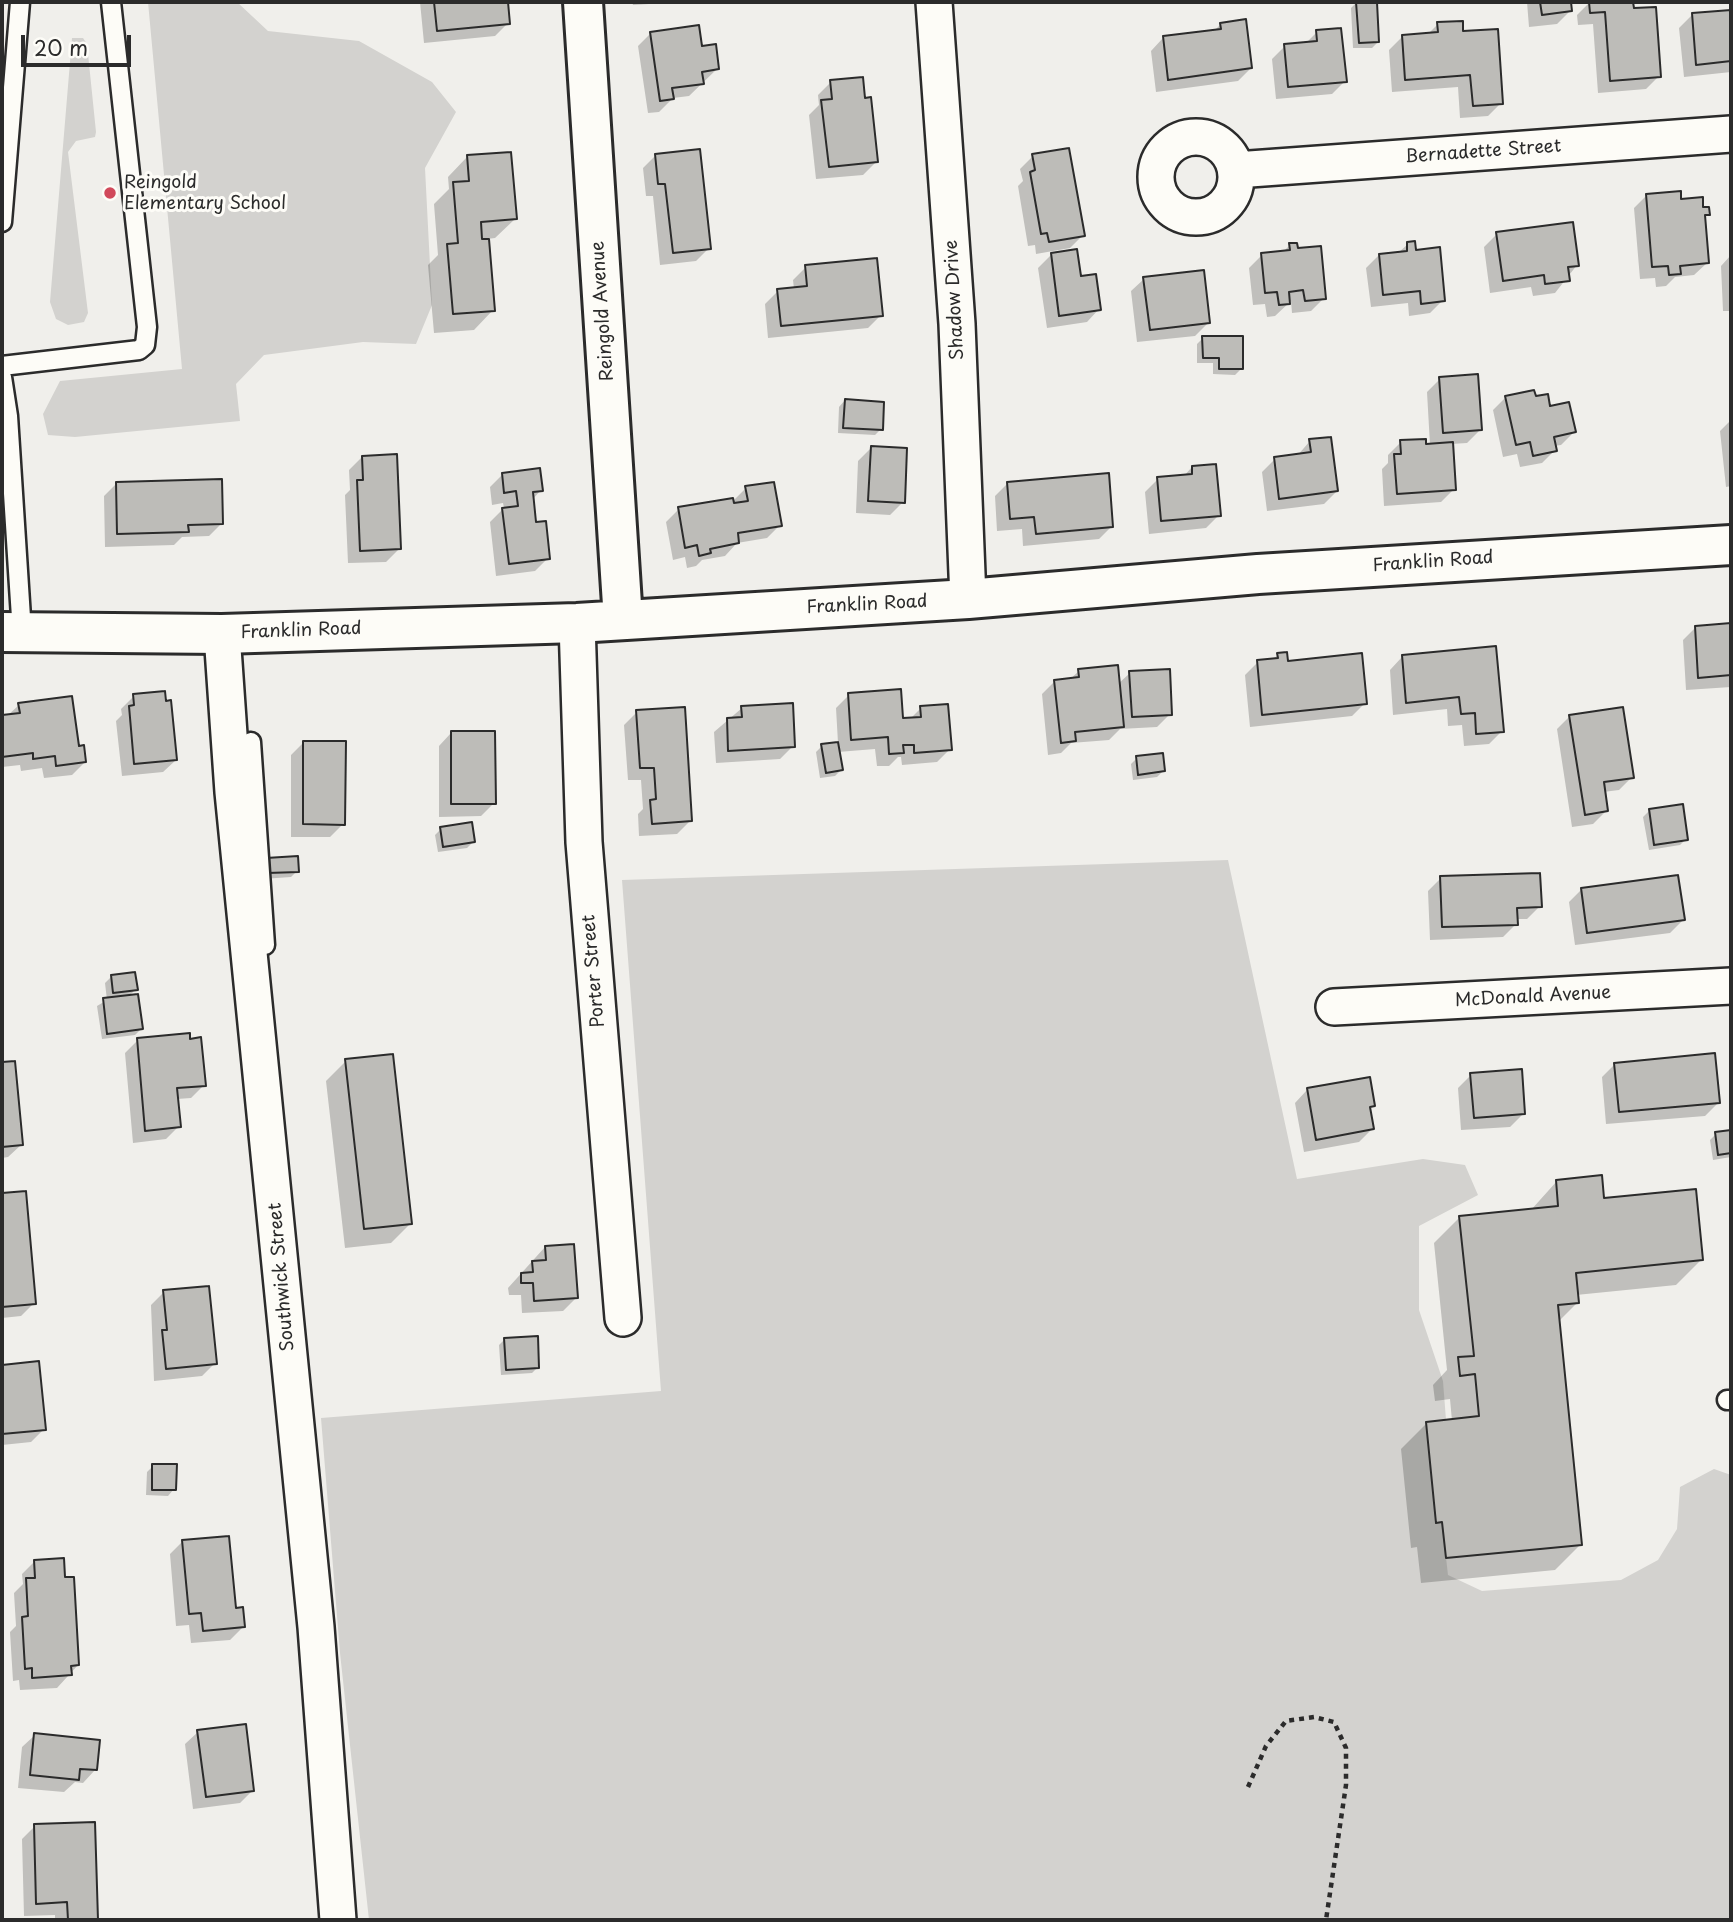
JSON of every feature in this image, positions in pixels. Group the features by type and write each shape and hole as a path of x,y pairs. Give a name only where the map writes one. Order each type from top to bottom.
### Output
{"main road":[{"name":"Reingold Avenue","path":"583,2 623,620"},
{"name":"Franklin Road","path":"12,633 222,634 623,620 968,599 1258,574 1731,545"}],"street":[{"name":"Shadow Drive","path":"934,2 957,324 968,599"},
{"name":"Bernadette Street","path":"1236,170 1731,134"},
{"name":"Porter Street","path":"577,622 584,842 623,1318"},
{"name":"Southwick Street","path":"222,634 233,792 316,1627 338,1920"},
{"name":"McDonald Avenue","path":"1334,1007 1731,986"}],"lane":[{"path":"2,222 20,2"},
{"path":"2,366 139,350 145,345 147,327 111,2"},
{"path":"2,377 8,416 12,633"},
{"path":"251,742 301,1480 353,1920"}],"path":[{"path":"1248,1787 1266,1746 1286,1721 1314,1717 1334,1723 1346,1748 1346,1785 1326,1920"}],"shaded area":[{"path":"148,2 237,2 268,31 359,41 432,82 456,112 425,168 432,305 416,344 363,342 264,355 236,384 240,421 75,437 48,435 43,414 60,381 182,369"},
{"path":"72,38 83,38 87,44 96,132 95,137 76,141 68,152 88,313 84,322 68,325 56,319 50,302"},
{"path":"1228,860 1297,1179 1423,1159 1465,1165 1478,1195 1419,1226 1419,1310 1443,1381 1446,1420 1426,1422 1436,1522 1442,1522 1448,1575 1482,1591 1621,1580 1658,1560 1677,1529 1680,1487 1714,1469 1731,1475 1731,1920 369,1920 340,1653 321,1418 661,1391 622,880"}],"building":[{"path":"434,2 508,2 510,24 437,31"},
{"path":"1356,2 1377,2 1379,42 1359,43"},
{"path":"1540,2 1571,2 1572,11 1542,15"},
{"path":"1589,2 1633,2 1634,8 1656,7 1661,77 1610,81 1605,12 1590,13"},
{"path":"1731,10 1731,61 1696,65 1692,13"},
{"path":"1246,19 1252,68 1168,80 1163,36 1221,29 1220,23"},
{"path":"1463,21 1463,31 1498,29 1503,104 1473,106 1470,75 1405,80 1402,35 1438,32 1437,22"},
{"path":"699,25 702,46 716,44 719,69 702,72 704,84 672,88 674,99 660,101 650,32"},
{"path":"1341,28 1347,82 1288,87 1284,44 1317,41 1316,30"},
{"path":"863,77 865,98 871,97 878,162 829,167 821,100 832,99 830,80"},
{"path":"1069,148 1085,236 1049,242 1047,233 1041,234 1030,172 1035,170 1032,154"},
{"path":"700,149 711,249 673,253 665,184 658,184 655,154"},
{"path":"511,152 517,219 481,222 482,239 489,239 495,311 453,314 447,244 458,243 453,182 469,181 467,155"},
{"path":"1681,191 1681,199 1703,197 1703,207 1709,207 1710,215 1705,215 1709,263 1680,266 1681,274 1669,275 1668,266 1652,267 1646,194"},
{"path":"1573,222 1579,266 1568,267 1570,281 1545,284 1544,275 1503,281 1496,232"},
{"path":"1415,241 1416,250 1440,247 1445,301 1421,304 1420,291 1383,295 1379,254 1407,251 1407,242"},
{"path":"1289,243 1297,243 1298,248 1321,246 1326,299 1305,301 1303,290 1289,292 1290,304 1279,305 1277,292 1265,293 1261,253 1290,250"},
{"path":"1077,249 1081,276 1096,274 1101,310 1059,316 1051,253"},
{"path":"877,258 883,316 781,326 777,289 807,286 805,265"},
{"path":"1204,270 1210,323 1150,330 1143,277"},
{"path":"1202,336 1243,336 1243,369 1219,369 1219,358 1203,358"},
{"path":"1478,374 1482,430 1443,433 1439,377"},
{"path":"1534,390 1536,396 1548,394 1550,406 1569,402 1576,432 1554,437 1557,451 1533,456 1530,442 1516,445 1505,396"},
{"path":"845,399 884,402 883,430 843,428"},
{"path":"1331,437 1338,491 1279,499 1274,457 1311,452 1309,439"},
{"path":"1426,439 1426,444 1453,442 1456,490 1397,494 1394,454 1401,454 1400,440"},
{"path":"871,446 907,448 905,503 868,501"},
{"path":"397,454 401,549 360,551 357,480 363,480 362,456"},
{"path":"1216,464 1221,516 1161,521 1157,477 1192,474 1192,466"},
{"path":"540,468 543,491 533,492 536,522 546,521 550,559 509,564 502,508 518,506 516,491 504,493 502,473"},
{"path":"1109,473 1113,527 1036,534 1034,517 1010,519 1007,482"},
{"path":"222,479 223,524 188,525 189,532 117,534 116,482"},
{"path":"774,482 782,526 738,533 739,543 710,549 711,553 699,556 697,545 685,548 678,507 733,498 734,503 748,501 745,486"},
{"path":"1731,623 1731,675 1698,678 1695,626"},
{"path":"1496,646 1504,732 1476,734 1475,713 1461,714 1459,697 1406,703 1402,655"},
{"path":"1287,652 1288,661 1362,653 1367,704 1262,715 1257,660 1278,658 1277,653"},
{"path":"1118,665 1124,727 1075,732 1076,741 1061,743 1054,680 1079,677 1078,669"},
{"path":"1170,669 1172,715 1132,717 1129,671"},
{"path":"901,689 903,718 921,717 920,706 948,704 952,750 914,753 914,745 903,745 904,753 889,754 888,737 851,740 848,693"},
{"path":"165,691 166,701 171,700 177,760 134,764 129,706 134,705 133,694"},
{"path":"72,696 79,746 84,745 86,762 56,766 55,756 33,759 33,753 2,757 2,715 20,713 18,703"},
{"path":"793,703 795,747 728,751 727,718 742,717 741,706"},
{"path":"685,707 692,821 652,824 650,800 656,799 654,768 640,768 636,710"},
{"path":"1623,707 1634,778 1604,782 1608,811 1585,815 1569,715"},
{"path":"451,731 495,731 496,804 451,804"},
{"path":"303,741 346,741 345,825 303,824"},
{"path":"838,742 843,770 826,773 821,744"},
{"path":"1163,753 1165,771 1138,775 1136,756"},
{"path":"1683,804 1688,840 1654,845 1649,809"},
{"path":"472,822 475,842 443,847 440,827"},
{"path":"298,856 299,872 267,873 266,858"},
{"path":"1540,873 1542,907 1517,908 1518,925 1442,927 1440,876"},
{"path":"1678,875 1685,920 1587,933 1581,888"},
{"path":"135,972 138,990 113,993 111,975"},
{"path":"138,994 143,1029 107,1034 103,998"},
{"path":"190,1033 190,1039 201,1037 206,1086 177,1088 181,1127 145,1131 137,1038"},
{"path":"1715,1053 1720,1103 1619,1112 1614,1063"},
{"path":"393,1054 412,1224 364,1229 345,1059"},
{"path":"15,1061 23,1145 2,1147 2,1062"},
{"path":"1522,1069 1525,1114 1474,1118 1470,1073"},
{"path":"1370,1077 1375,1106 1370,1107 1374,1129 1316,1140 1307,1088"},
{"path":"1731,1130 1731,1153 1718,1155 1715,1132"},
{"path":"1602,1175 1604,1198 1696,1189 1703,1260 1576,1273 1579,1303 1558,1305 1582,1545 1446,1558 1442,1522 1436,1523 1426,1422 1479,1416 1475,1374 1460,1376 1458,1357 1474,1356 1459,1216 1558,1206 1556,1180"},
{"path":"26,1191 36,1304 2,1307 2,1193"},
{"path":"574,1244 578,1298 534,1301 533,1283 521,1283 521,1273 533,1272 532,1261 546,1260 545,1246"},
{"path":"209,1286 217,1364 166,1369 162,1330 167,1330 163,1290"},
{"path":"538,1336 539,1368 506,1370 504,1338"},
{"path":"39,1361 46,1430 2,1434 2,1365"},
{"path":"152,1464 177,1464 176,1490 152,1490"},
{"path":"229,1536 236,1608 243,1607 245,1627 203,1631 201,1613 189,1614 182,1540"},
{"path":"64,1558 65,1577 74,1577 79,1665 71,1666 72,1675 32,1678 32,1668 25,1669 22,1617 28,1616 26,1578 35,1578 34,1560"},
{"path":"246,1724 254,1791 206,1797 197,1730"},
{"path":"34,1733 100,1740 97,1770 80,1769 79,1780 30,1775"},
{"path":"95,1822 98,1920 68,1920 67,1902 36,1904 34,1824"}],"place":[{"name":"Reingold Elementary School","path":"110,193"}]}
